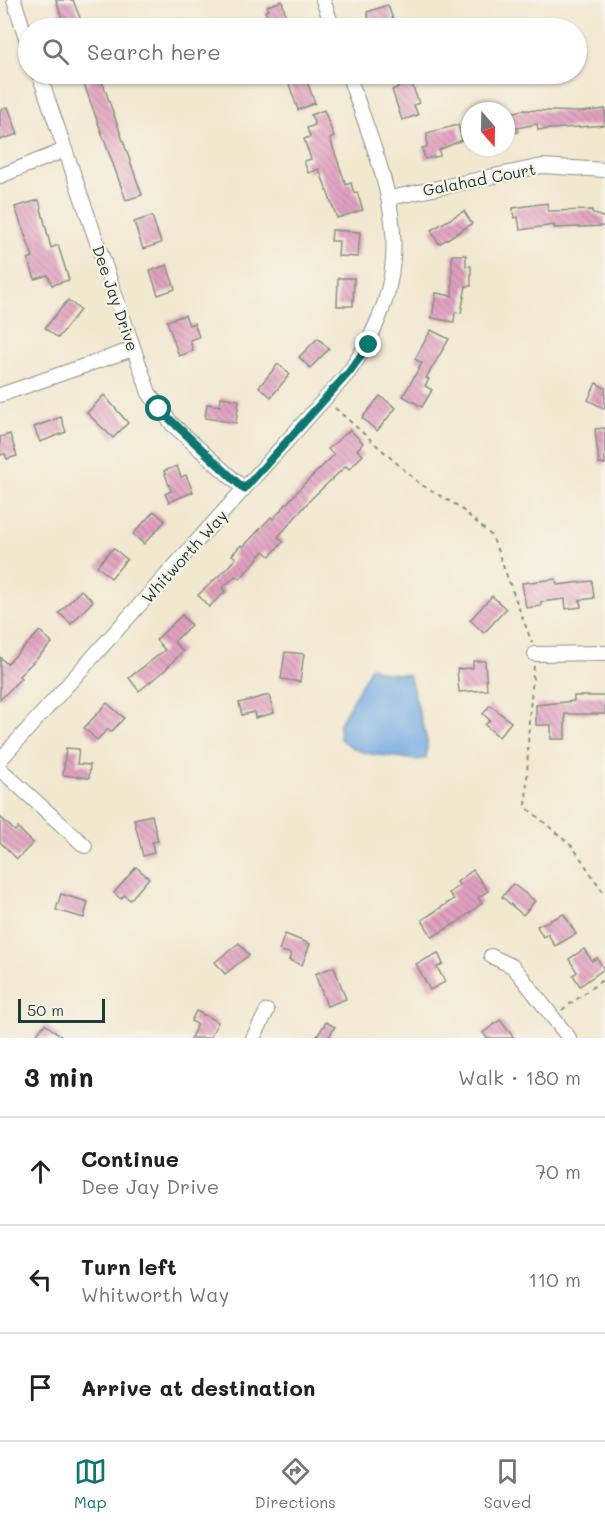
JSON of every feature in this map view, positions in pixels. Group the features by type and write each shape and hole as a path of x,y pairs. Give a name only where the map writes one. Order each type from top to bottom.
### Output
{"street":[{"path":"14,0 20,18"},
{"path":"323,0 329,18"},
{"name":"Dee Jay Drive","path":"42,84 149,393 159,409 244,489"},
{"name":"Whitworth Way","path":"0,760 325,399 369,345 381,317 394,259 394,229 390,198 351,84"},
{"path":"0,176 65,150"},
{"name":"Galahad Court","path":"390,198 542,166 605,170"},
{"path":"0,395 133,349"},
{"path":"536,654 605,653"},
{"path":"0,769 85,846"},
{"path":"490,957 512,966 569,1038"},
{"path":"253,1038 267,1011"}],"path":[{"path":"325,399 420,484 459,506 476,519 492,536 536,654 526,807 573,847 605,895"},
{"path":"552,1018 605,978"}],"water":[{"path":"371,667 385,673 409,675 427,741 426,758 415,760 368,753 355,749 340,739 339,725"}],"building":[{"path":"56,0 73,0 80,18 62,18"},
{"path":"282,1 286,18 267,18 265,11 269,10 267,6"},
{"path":"388,5 393,18 369,18 367,12"},
{"path":"84,84 103,84 142,195 126,200"},
{"path":"289,84 308,84 315,103 298,110"},
{"path":"398,84 412,84 419,103 414,105 418,115 402,120 392,90 399,87"},
{"path":"8,107 18,134 0,140 0,110"},
{"path":"605,109 605,125 538,130 537,124 517,128 518,132 515,133 515,112 523,110 580,112"},
{"path":"324,110 334,137 330,139 346,185 351,183 354,193 357,192 363,210 337,218 319,169 308,173 304,161 311,159 304,139 310,137 307,128 315,125 311,115"},
{"path":"458,125 461,140 439,150 440,156 425,159 422,148 427,147 427,133"},
{"path":"39,200 51,248 58,245 69,280 52,285 48,275 35,279 28,259 33,257 15,207"},
{"path":"547,203 548,211 592,210 592,213 605,218 605,226 554,228 554,225 520,230 518,217 514,218 513,208"},
{"path":"464,211 472,224 439,244 431,230"},
{"path":"152,216 161,243 143,249 134,222"},
{"path":"332,230 360,232 358,257 338,256 339,241 331,241"},
{"path":"452,255 466,255 466,266 471,266 471,286 466,286 461,313 455,312 454,322 432,318 436,293 452,296"},
{"path":"167,265 175,289 158,295 150,271"},
{"path":"338,278 354,278 353,306 337,306"},
{"path":"68,300 80,310 58,338 45,328"},
{"path":"185,315 189,325 194,323 199,337 190,340 193,351 179,356 167,321"},
{"path":"431,330 449,339 426,378 429,379 425,386 432,390 422,407 403,396 422,363 415,359"},
{"path":"318,338 329,349 310,368 299,357"},
{"path":"278,364 290,374 271,397 259,387"},
{"path":"596,383 605,388 605,409 588,400"},
{"path":"104,395 128,423 113,438 87,413"},
{"path":"380,396 396,408 377,431 362,418"},
{"path":"221,397 239,400 236,423 205,418 207,404 220,406"},
{"path":"61,417 66,432 40,442 34,427"},
{"path":"605,428 605,464 599,464 595,429"},
{"path":"350,430 363,443 357,450 363,455 349,469 346,466 312,498 278,537 283,542 270,556 264,551 240,579 236,576 222,588 225,592 209,607 198,595 236,558 232,555 241,545 243,547 271,517 273,519 334,455 328,449"},
{"path":"10,434 17,456 7,459 5,454 0,455 0,437"},
{"path":"177,466 181,477 186,475 193,492 169,502 165,494 171,491 164,471"},
{"path":"154,511 165,521 144,544 133,534"},
{"path":"113,548 127,559 111,578 97,566"},
{"path":"556,579 557,585 592,581 594,598 580,600 581,607 566,609 565,599 541,602 541,606 526,608 522,583"},
{"path":"81,590 93,601 71,624 59,613"},
{"path":"492,596 506,609 484,633 470,620"},
{"path":"182,615 191,625 174,642 183,651 165,670 139,691 129,678 165,650 156,640"},
{"path":"40,631 52,643 19,676 21,678 0,700 0,657 7,664"},
{"path":"285,652 304,654 300,682 281,679"},
{"path":"473,661 485,661 487,690 459,692 457,669 473,668"},
{"path":"269,695 274,713 255,718 254,712 242,715 239,703"},
{"path":"574,696 605,696 605,714 565,714 565,739 551,739 551,725 536,725 536,705 574,701"},
{"path":"107,703 124,718 111,732 108,729 97,740 84,728"},
{"path":"490,705 511,722 499,737 485,725 490,720 483,714"},
{"path":"66,748 79,749 77,764 90,765 89,778 63,775"},
{"path":"152,815 158,841 152,842 154,853 143,856 134,819"},
{"path":"0,817 15,831 18,828 33,843 17,859 0,842"},
{"path":"136,867 149,878 130,900 124,895 121,899 114,893"},
{"path":"473,870 488,891 478,898 482,903 458,922 432,937 422,920 454,899 449,893 460,885 457,882"},
{"path":"513,884 535,901 523,915 502,897"},
{"path":"61,894 88,902 84,918 56,910"},
{"path":"564,914 576,934 555,946 548,934 543,937 537,926"},
{"path":"285,934 310,944 302,965 289,960 291,954 279,950"},
{"path":"239,943 249,955 225,974 215,962"},
{"path":"584,949 592,961 597,958 604,969 580,986 573,975 577,972 569,959"},
{"path":"438,953 443,964 437,967 445,982 430,990 416,964"},
{"path":"334,967 346,999 327,1006 315,974"},
{"path":"196,1011 218,1022 210,1038 191,1038 197,1024 191,1021"},
{"path":"500,1020 514,1038 487,1038 483,1033"},
{"path":"326,1022 335,1027 328,1038 316,1038"},
{"path":"45,1024 63,1038 34,1038"}],"route":[{"path":"159,409 172,424 244,489 349,372 369,345"}]}
